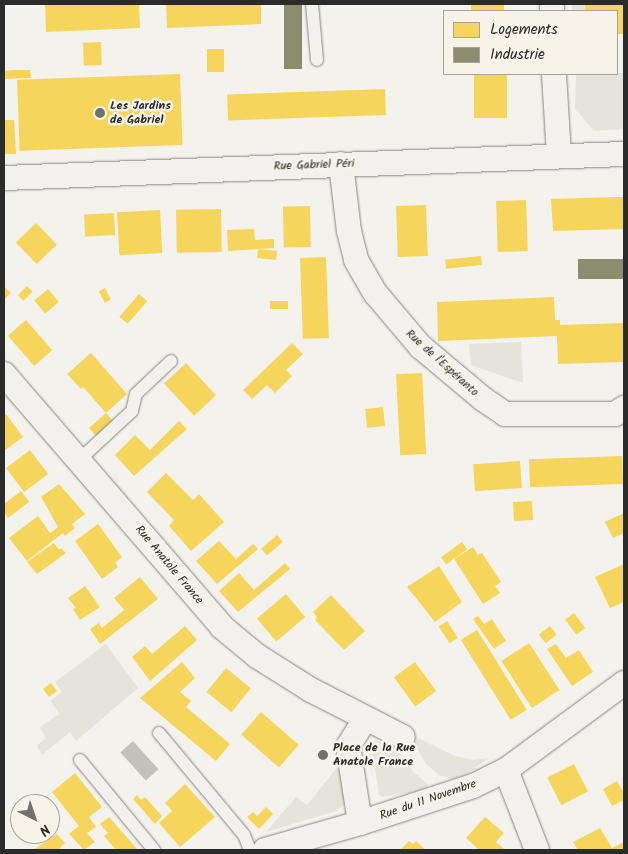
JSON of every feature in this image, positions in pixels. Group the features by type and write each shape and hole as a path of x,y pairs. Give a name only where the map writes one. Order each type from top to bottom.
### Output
{"street":[{"path":"554,75 559,155"},
{"name":"Rue Gabriel Péri","path":"4,178 559,155 624,154"},
{"name":"Rue de l'Espéranto","path":"341,164 348,231 356,260 376,294 421,347 483,399 505,414 615,414 624,408"},
{"name":"Rue Anatole France","path":"4,374 222,627 264,661 311,690 403,737"},
{"name":"Rue du 11 Novembre","path":"265,850 360,823 474,786 506,770 624,683"},
{"path":"360,823 349,746 365,719"},
{"path":"506,770 537,850"}],"lane":[{"path":"312,4 317,60"},
{"path":"79,460 132,411 136,394 170,361"},
{"path":"159,733 244,834 250,850"},
{"path":"80,760 154,850"}],"shaded area":[{"path":"572,4 585,4 585,10 572,10"},
{"path":"618,73 624,73 624,129 594,131 575,109 576,75 618,75"},
{"path":"521,342 523,383 471,365 469,344"},
{"path":"106,644 138,688 76,741 70,732 42,755 37,746 46,738 40,727 59,714 51,701 62,692 55,682"},
{"path":"409,734 455,756 474,760 489,758 467,774 452,779 439,775 426,764"},
{"path":"374,740 396,748 413,771 428,785 428,789 383,797 379,795 371,743"},
{"path":"133,741 158,769 146,781 120,752"},
{"path":"342,768 346,803 336,811 266,832 296,797 307,805 336,769"}],"building: Logements":[{"path":"45,4 139,4 140,28 46,32"},
{"path":"166,4 261,4 261,24 167,28"},
{"path":"471,4 504,4 504,10 471,10"},
{"path":"585,4 624,4 624,34 618,34 618,10 585,10"},
{"path":"101,42 102,65 84,66 83,43"},
{"path":"207,49 224,49 224,72 207,72"},
{"path":"30,70 31,78 4,79 4,71"},
{"name":"Les Jardins de Gabriel","path":"180,74 182,145 20,151 17,80"},
{"path":"474,75 507,75 507,118 474,118"},
{"path":"385,89 386,115 228,120 227,95"},
{"path":"4,120 14,120 16,154 4,154"},
{"path":"624,197 624,229 553,231 551,199"},
{"path":"526,200 528,251 498,252 496,201"},
{"path":"426,205 428,256 398,257 396,206"},
{"path":"283,206 310,206 311,247 284,247"},
{"path":"221,209 222,252 177,253 176,210"},
{"path":"160,210 162,253 119,255 117,212"},
{"path":"114,213 115,235 85,237 84,215"},
{"path":"36,223 57,245 37,264 16,242"},
{"path":"254,229 255,240 274,239 274,248 228,251 227,230"},
{"path":"258,249 277,251 276,260 257,258"},
{"path":"481,256 482,265 446,269 445,260"},
{"path":"326,257 329,338 303,339 300,258"},
{"path":"4,286 11,293 4,300"},
{"path":"27,286 33,292 23,301 18,295"},
{"path":"105,288 111,300 105,303 99,291"},
{"path":"48,289 59,302 45,314 34,301"},
{"path":"139,294 147,301 128,324 119,317"},
{"path":"554,297 555,320 560,320 560,325 624,323 624,362 558,364 557,336 438,341 437,302"},
{"path":"270,301 288,301 288,309 270,309"},
{"path":"26,320 52,350 34,366 8,336"},
{"path":"292,343 303,354 286,370 292,376 275,393 267,385 252,399 243,390"},
{"path":"91,353 127,394 106,413 83,387 81,389 67,374"},
{"path":"186,363 216,395 194,416 164,383"},
{"path":"422,373 426,454 400,455 396,374"},
{"path":"383,407 385,426 367,428 365,409"},
{"path":"106,413 114,422 97,437 89,428"},
{"path":"6,414 23,437 4,451 4,416"},
{"path":"179,421 187,429 134,476 115,455 135,435 150,450"},
{"path":"30,450 48,474 24,492 6,468"},
{"path":"622,456 623,484 530,487 529,459"},
{"path":"520,461 522,488 475,491 473,464"},
{"path":"166,473 193,500 199,494 224,522 191,551 169,526 174,520 147,492"},
{"path":"59,484 85,514 72,524 75,528 65,536 63,533 27,561 9,538 38,516 50,533 58,527 41,497"},
{"path":"21,491 29,502 8,518 4,512 4,504"},
{"path":"532,501 533,520 514,521 513,502"},
{"path":"624,513 624,533 613,538 605,522"},
{"path":"98,524 122,557 115,563 118,567 102,579 75,541"},
{"path":"277,535 283,542 267,556 261,549"},
{"path":"219,541 236,559 253,544 258,549 217,584 196,561"},
{"path":"462,542 467,549 446,565 441,557"},
{"path":"54,543 59,550 61,548 66,553 37,574 27,562"},
{"path":"473,547 478,555 482,553 501,582 495,586 500,593 483,604 454,559"},
{"path":"285,563 290,569 238,612 219,591 239,573 254,590"},
{"path":"624,564 624,602 610,608 595,577"},
{"path":"439,566 462,602 435,622 407,587"},
{"path":"140,577 158,599 100,644 90,629 99,623 102,628 124,610 114,598"},
{"path":"85,586 100,607 80,620 73,609 76,608 68,598"},
{"path":"286,594 305,617 276,641 257,618"},
{"path":"331,595 365,631 344,650 315,620 317,617 313,612"},
{"path":"574,613 585,628 576,635 565,619"},
{"path":"478,616 484,624 492,619 506,641 494,649 473,619"},
{"path":"447,621 458,638 450,643 439,626"},
{"path":"185,626 197,640 150,681 132,657 145,646 152,654"},
{"path":"550,626 557,635 546,643 539,635"},
{"path":"477,630 527,710 511,720 461,640"},
{"path":"529,643 559,690 532,708 501,661"},
{"path":"556,644 566,658 579,650 593,672 572,686 547,649"},
{"path":"182,662 195,678 180,692 191,701 186,707 230,744 216,761 140,698"},
{"path":"415,662 436,691 415,706 394,677"},
{"path":"226,668 251,688 231,712 206,692"},
{"path":"51,683 57,691 49,697 43,689"},
{"path":"261,712 299,745 279,767 241,735"},
{"path":"574,764 588,792 561,805 547,778"},
{"path":"75,773 102,807 89,817 96,827 87,833 95,842 84,850 69,834 79,826 60,802 60,794 54,794 52,792"},
{"path":"617,781 624,793 624,800 612,806 603,789"},
{"path":"185,784 215,817 180,847 159,823 172,811 165,803"},
{"path":"137,795 141,800 145,797 162,816 155,824 133,799"},
{"path":"266,807 273,814 259,829 247,817 253,812 257,816"},
{"path":"109,817 138,850 116,850 104,836 108,833 100,824"},
{"path":"485,817 504,833 496,842 505,850 476,850 478,849 466,838"},
{"path":"600,828 612,848 624,842 624,850 578,850 573,842"},
{"path":"60,837 65,843 60,848 61,850 33,850 42,844 60,844"},
{"path":"409,841 413,844 416,841 426,850 400,850"}],"building: Industrie":[{"path":"284,4 302,4 302,69 284,69"},
{"path":"578,259 624,259 624,279 578,279"}],"place":[{"name":"Les Jardins de Gabriel","path":"100,113"},
{"name":"Place de la Rue Anatole France","path":"323,755"}]}
